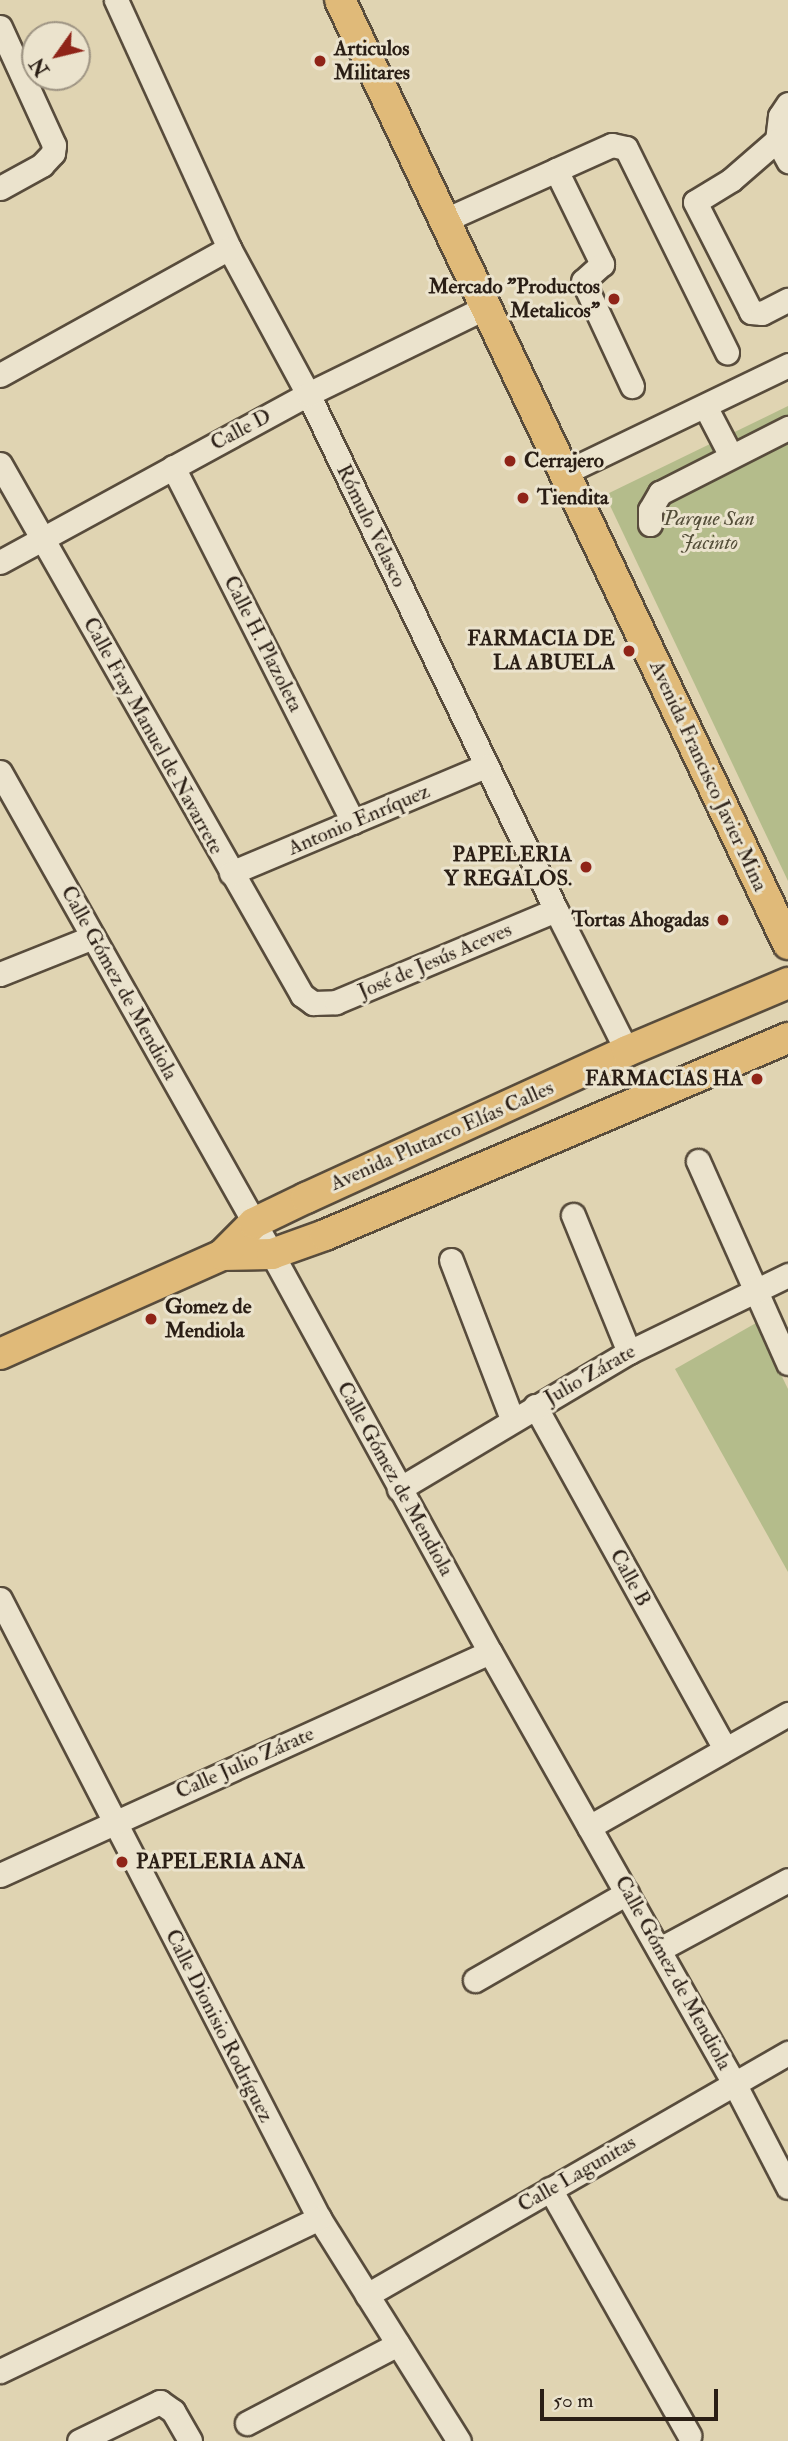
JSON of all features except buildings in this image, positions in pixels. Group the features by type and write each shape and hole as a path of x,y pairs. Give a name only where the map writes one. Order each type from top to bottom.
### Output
{"main road":[{"name":"Avenida Francisco Javier Mina","path":"340,0 788,944"},
{"name":"Avenida Plutarco Elías Calles","path":"0,1354 222,1255 254,1223 627,1051 788,983"},
{"name":"Avenida Plutarco Elías Calles","path":"222,1255 272,1255 325,1236 788,1038"}],"street":[{"name":"Rómulo Velasco","path":"116,0 229,248 308,394 486,766 627,1051"},
{"path":"0,27 52,137 53,153 42,165 0,188"},
{"path":"788,104 780,116 777,140 788,161"},
{"path":"777,140 731,180 698,199 696,207 751,312 762,313 788,300"},
{"path":"445,220 612,145 626,148 727,352"},
{"path":"556,170 602,264 583,281 632,386"},
{"path":"0,375 229,248"},
{"name":"Calle D","path":"0,562 308,394 486,307"},
{"path":"564,473 788,365"},
{"path":"705,405 731,456"},
{"path":"650,524 650,510 660,493 788,428"},
{"name":"Calle Fray Manuel de Navarrete","path":"0,464 294,985 313,1003"},
{"name":"Calle H. Plazoleta","path":"173,467 353,822"},
{"name":"Antonio Enríquez","path":"231,873 486,766"},
{"name":"Calle Gómez de Mendiola","path":"0,772 272,1255 490,1652 660,1949 788,2187"},
{"name":"José de Jesús Aceves","path":"313,1003 336,1002 556,910"},
{"path":"0,974 93,936"},
{"path":"698,1161 754,1292 788,1363"},
{"path":"573,1215 629,1352"},
{"path":"451,1260 512,1419"},
{"name":"Julio Zárate","path":"399,1489 512,1419 629,1352 788,1275"},
{"name":"Calle B","path":"535,1406 725,1749"},
{"name":"Calle Dionisio Rodríguez","path":"0,1600 319,2218 459,2441"},
{"name":"Calle Julio Zárate","path":"0,1875 490,1652"},
{"path":"589,1826 788,1714"},
{"path":"660,1949 788,1880"},
{"path":"475,1980 627,1893"},
{"name":"Calle Lagunitas","path":"367,2295 788,2053"},
{"path":"550,2189 689,2435"},
{"path":"0,2371 319,2218"},
{"path":"247,2423 398,2344"},
{"path":"79,2441 160,2402 170,2406 190,2441"}],"green space":[{"name":"Parque San Jacinto","path":"788,406 788,881 605,495"},
{"path":"756,1323 788,1389 788,1572 675,1369"}],"place":[{"name":"Articulos Militares","path":"320,61"},
{"name":"Mercado \"Productos Metalicos\"","path":"614,299"},
{"name":"Cerrajero","path":"510,461"},
{"name":"Tiendita","path":"523,498"},
{"name":"FARMACIA DE LA ABUELA","path":"629,651"},
{"name":"PAPELERIA Y REGALOS.","path":"586,867"},
{"name":"Tortas Ahogadas","path":"723,920"},
{"name":"FARMACIAS HA","path":"757,1079"},
{"name":"Gomez de Mendiola","path":"151,1319"},
{"name":"PAPELERIA ANA","path":"122,1862"}]}
